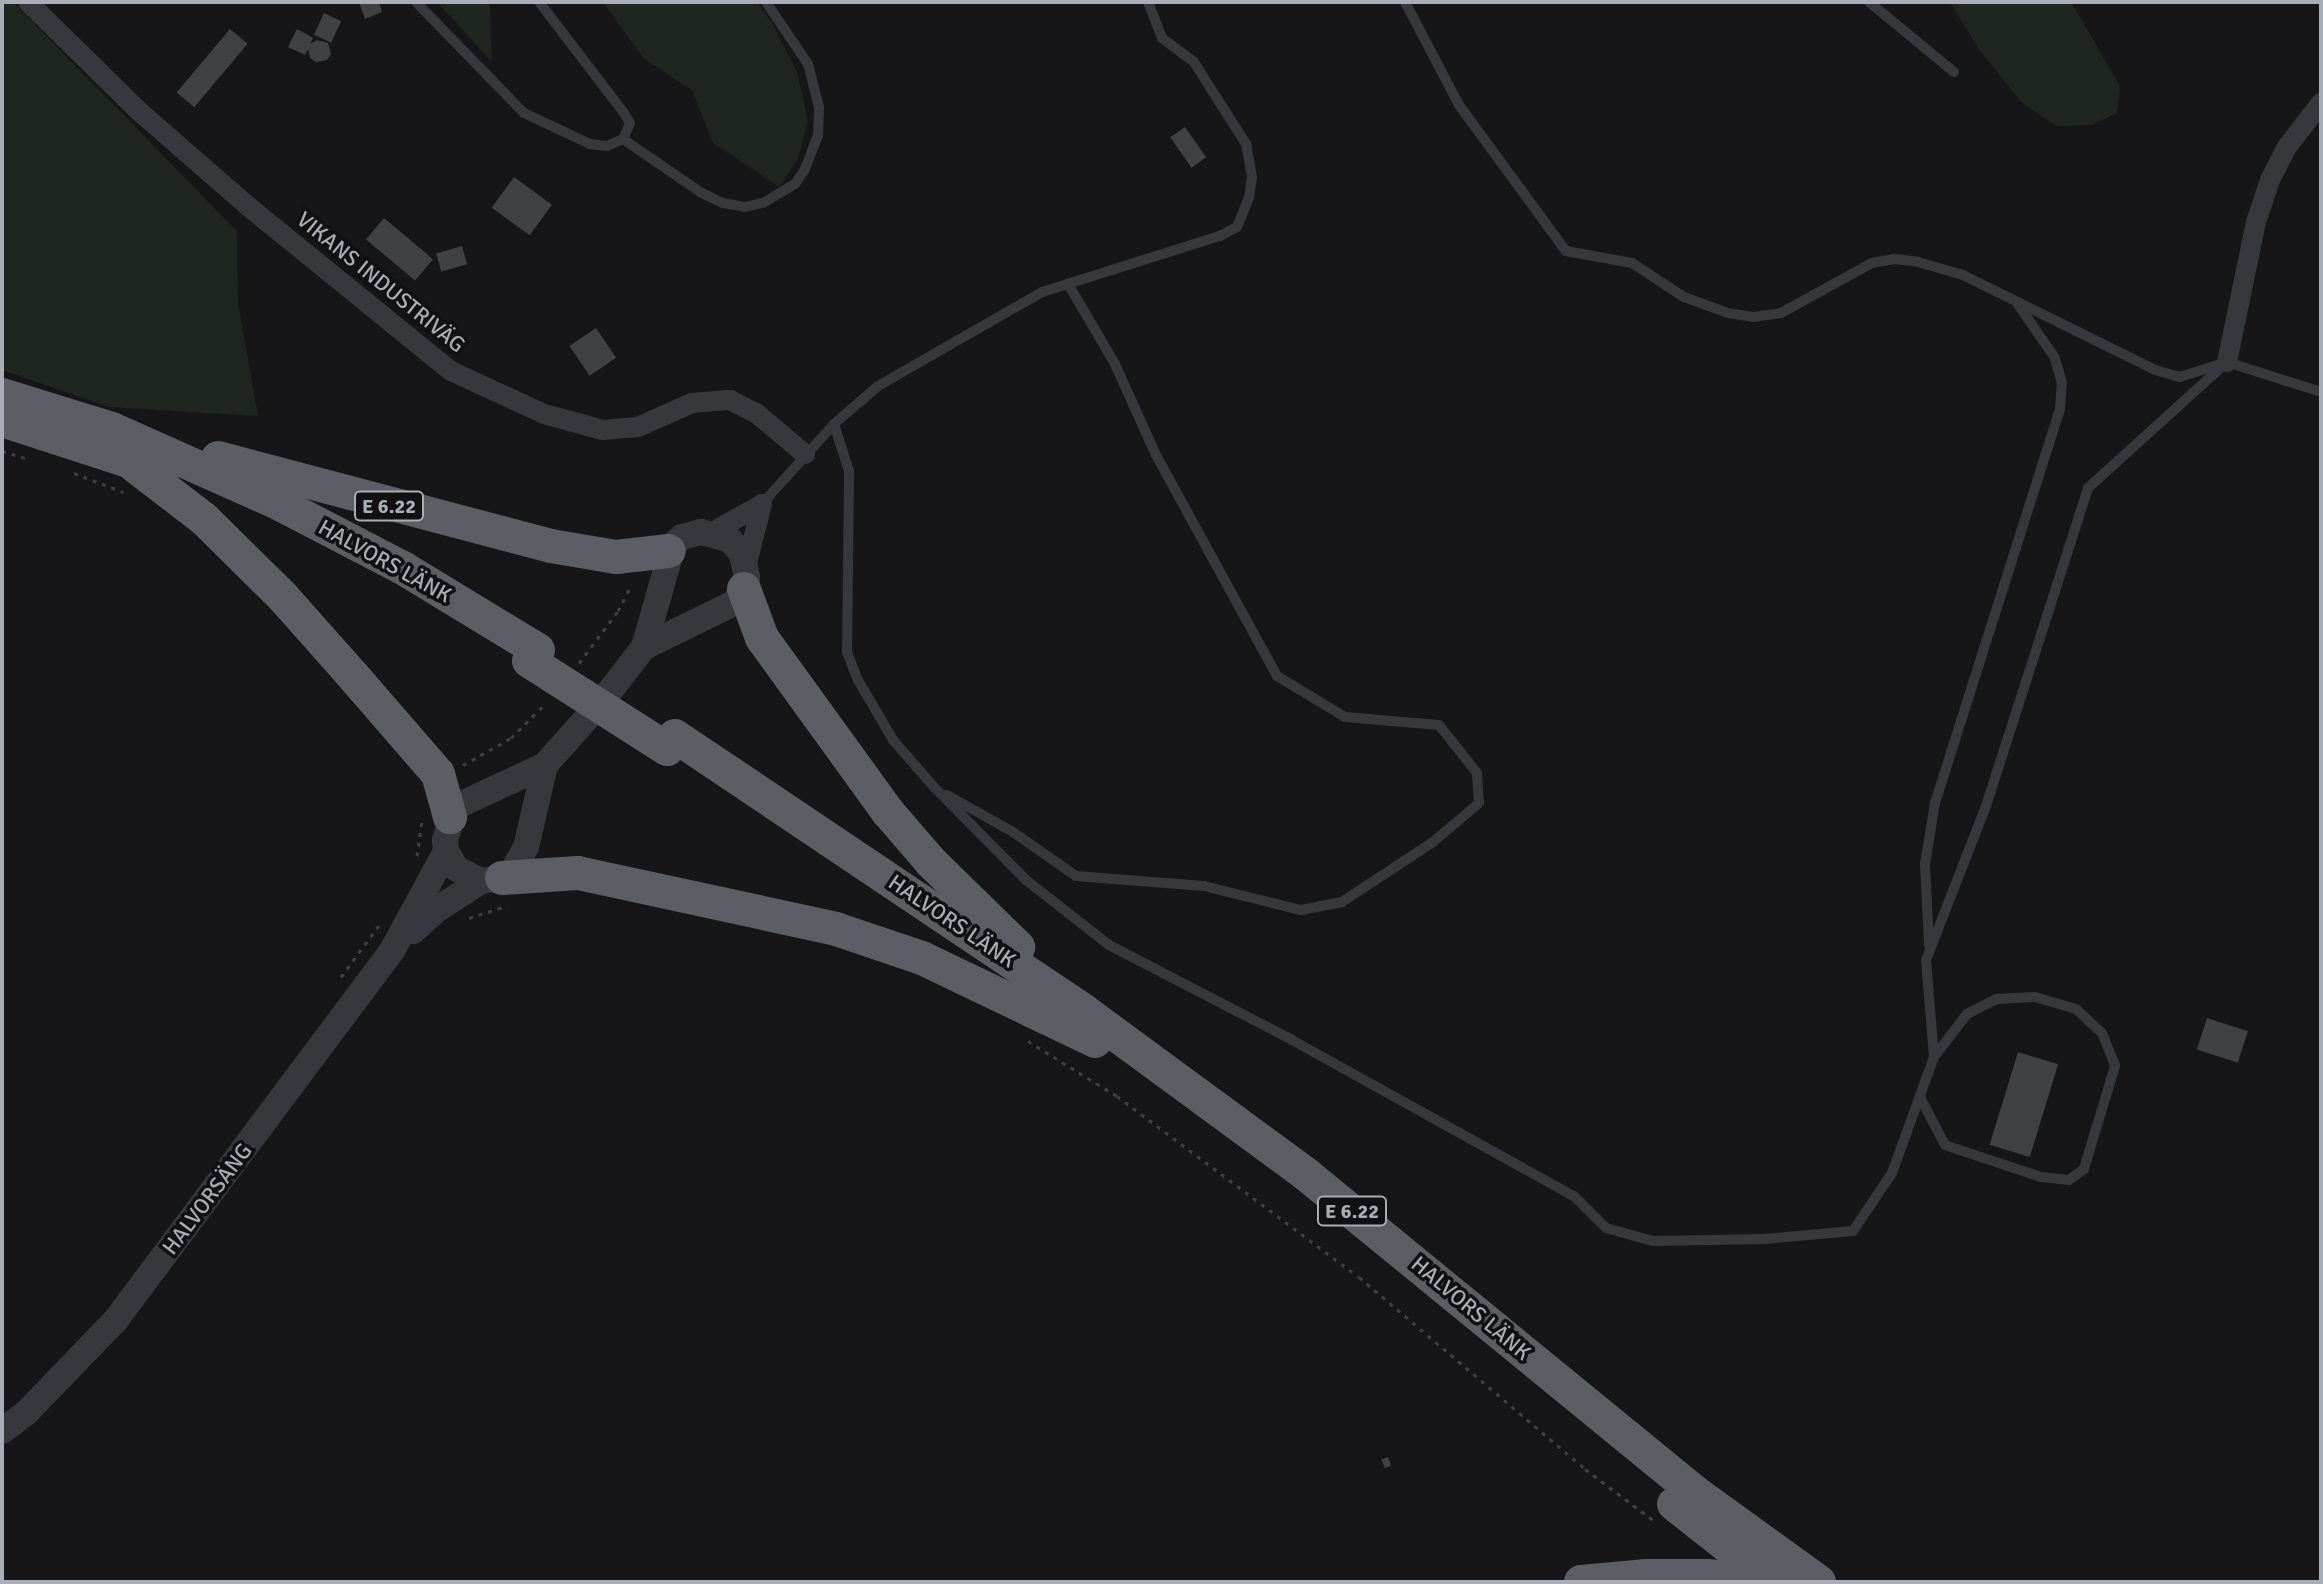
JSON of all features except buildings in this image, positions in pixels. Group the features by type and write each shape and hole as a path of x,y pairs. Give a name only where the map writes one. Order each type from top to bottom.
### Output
{"highway":[{"name":"HALVORS LÄNK","path":"2,395 112,429 339,532 671,742 1084,1011 1307,1175 1696,1493 1819,1582"},
{"name":"HALVORS LÄNK","path":"2,420 185,479 307,534 533,656"},
{"name":"E 6.22","path":"112,429 551,546 616,557 654,553"},
{"name":"E 6.22","path":"128,461 204,519 283,597 438,774 439,826"},
{"name":"E 6.22","path":"745,578 762,638 888,812 931,862 1084,1011"},
{"name":"HALVORS LÄNK","path":"671,742 1102,1044 1313,1198 1412,1278 1673,1503 1773,1582"},
{"name":"E 6.22","path":"501,887 578,873 836,929 922,958 1102,1044"},
{"path":"1581,1582 1706,1576 1800,1582"}],"street":[{"name":"VIKANS INDUSTRIVÄG","path":"28,2 151,122 274,228 451,371 544,414 603,430 638,427 692,403 730,400 756,413 805,454"},
{"path":"2227,362 2256,222 2270,180 2287,147 2321,103"},
{"path":"711,533 762,504"},
{"path":"745,578 762,504"},
{"name":"E 6.22","path":"654,553 682,537 711,533 735,545 745,578"},
{"name":"HALVORSÄNG","path":"644,647 654,553"},
{"name":"HALVORSÄNG","path":"393,949 439,826 455,807 545,765 644,647 722,612 745,578"},
{"name":"HALVORSÄNG","path":"2,1431 38,1401 115,1321 393,949 436,910 501,887 526,847 545,765"},
{"path":"439,826 456,868 501,887"}],"lane":[{"path":"416,2 524,113 590,144 607,146 623,139 630,123 624,113 539,2"},
{"path":"623,139 700,192 723,203 745,207 763,203 795,184 805,169 818,135 819,107 808,64 766,2"},
{"path":"762,504 834,424 878,386 1042,292 1220,236 1237,227 1249,198 1252,177 1246,144 1194,62 1162,38 1148,2"},
{"path":"1405,2 1459,105 1566,251 1632,263 1684,297 1728,313 1753,317 1781,313 1844,275 1872,263 1895,259 1963,275 2168,374 2180,377 2227,362 2321,392"},
{"path":"1869,2 1954,72"},
{"path":"934,787 1013,832 1076,876 1204,886 1301,910 1342,902 1433,842 1479,803 1477,773 1439,725 1345,717 1277,676 1156,455 1115,364 1068,284"},
{"path":"1934,1057 1927,973 1929,951 1925,864 1935,803 2060,409 2062,383 2055,358 2015,301"},
{"path":"1929,951 1986,806 2088,488 2227,362"},
{"path":"834,424 849,471 847,652 858,680 893,740 934,787 1026,880 1109,945 1304,1046 1574,1196 1606,1228 1653,1241 1765,1239 1853,1231 1892,1173 1934,1057 1967,1014 1997,999 2035,997 2076,1009 2102,1033 2115,1066 2084,1169 2069,1180 2041,1177 1945,1145 1921,1099"}],"path":[{"path":"2,451 38,461"},
{"path":"63,469 130,496"},
{"path":"570,675 654,553"},
{"path":"438,774 490,752 511,738 550,699"},
{"path":"415,865 439,826"},
{"path":"436,910 450,921 458,921 501,887"},
{"path":"340,979 386,915"},
{"path":"1022,1037 1117,1096 1359,1277 1516,1412 1659,1525"}],"shaded area":[{"path":"2,2 13,2 237,231 238,303 258,416 109,407 2,370"},
{"path":"437,2 490,2 492,62"},
{"path":"603,2 757,2 772,23 797,72 808,121 798,159 779,187 713,143 692,90 643,58"},
{"path":"1945,2 2071,2 2120,86 2117,113 2091,125 2056,126 2021,102 1978,48 1952,5"}]}
